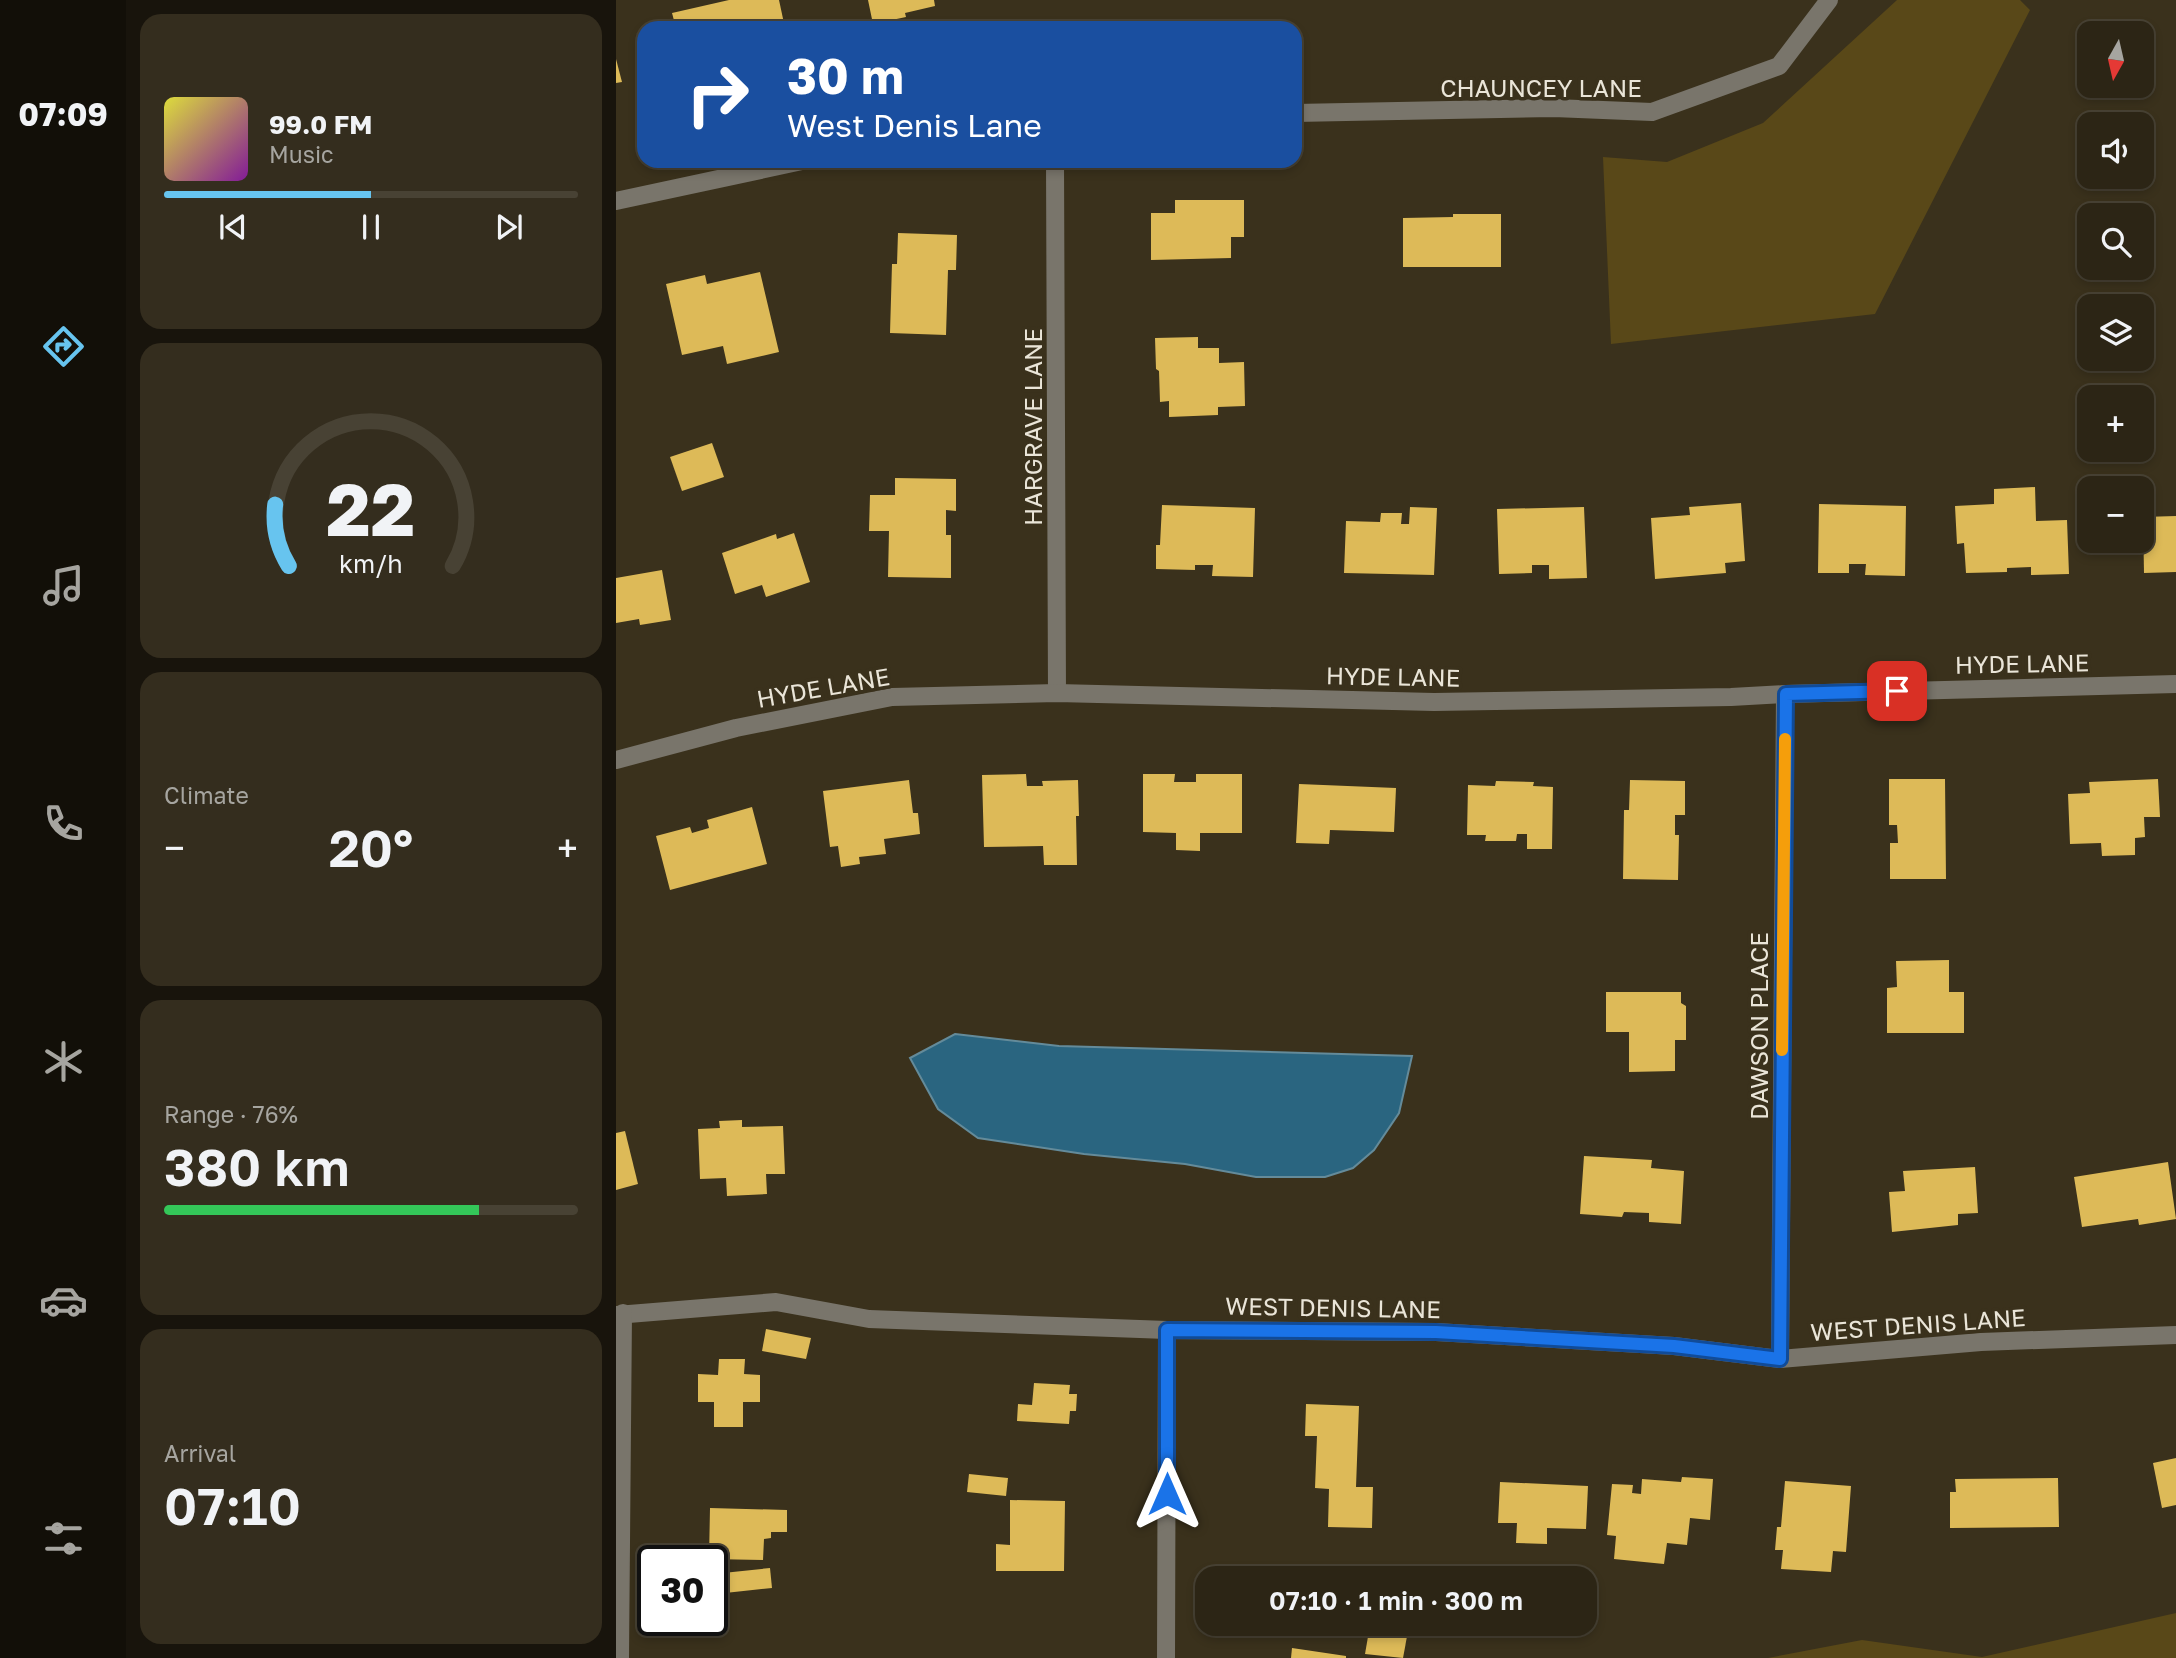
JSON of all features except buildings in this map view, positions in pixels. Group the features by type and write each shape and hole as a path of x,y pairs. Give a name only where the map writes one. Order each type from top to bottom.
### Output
{"street":[{"name":"CHAUNCEY LANE","path":"1302,113 1555,108 1652,113 1779,66 1829,0"},
{"path":"616,201 769,168"},
{"name":"HARGRAVE LANE","path":"1055,168 1057,692"},
{"name":"HYDE LANE","path":"616,760 736,728 892,697 1057,692 1434,702 2176,684"},
{"name":"DAWSON PLACE","path":"1780,1359 1786,694"},
{"name":"WEST DENIS LANE","path":"620,1314 776,1302 869,1319 1167,1330 1436,1332 1674,1346 1780,1359 1981,1342 2176,1335"},
{"path":"620,1314 620,1658"},
{"path":"1166,1658 1167,1330"}],"shaded area":[{"path":"1897,0 2020,0 2030,10 1875,314 1611,344 1603,157 1667,162 1763,123"},
{"path":"2176,1613 2176,1658 1768,1658 1862,1640 1982,1657"}],"water":[{"path":"955,1034 1059,1046 1412,1056 1399,1113 1374,1150 1353,1168 1325,1177 1256,1177 1185,1164 1084,1154 978,1138 938,1109 910,1058"}],"slow traffic":[{"path":"1782,1050 1785,739"}],"route":[{"path":"1167,1494 1167,1330 1436,1332 1674,1346 1780,1359 1786,694 1897,691"}]}
